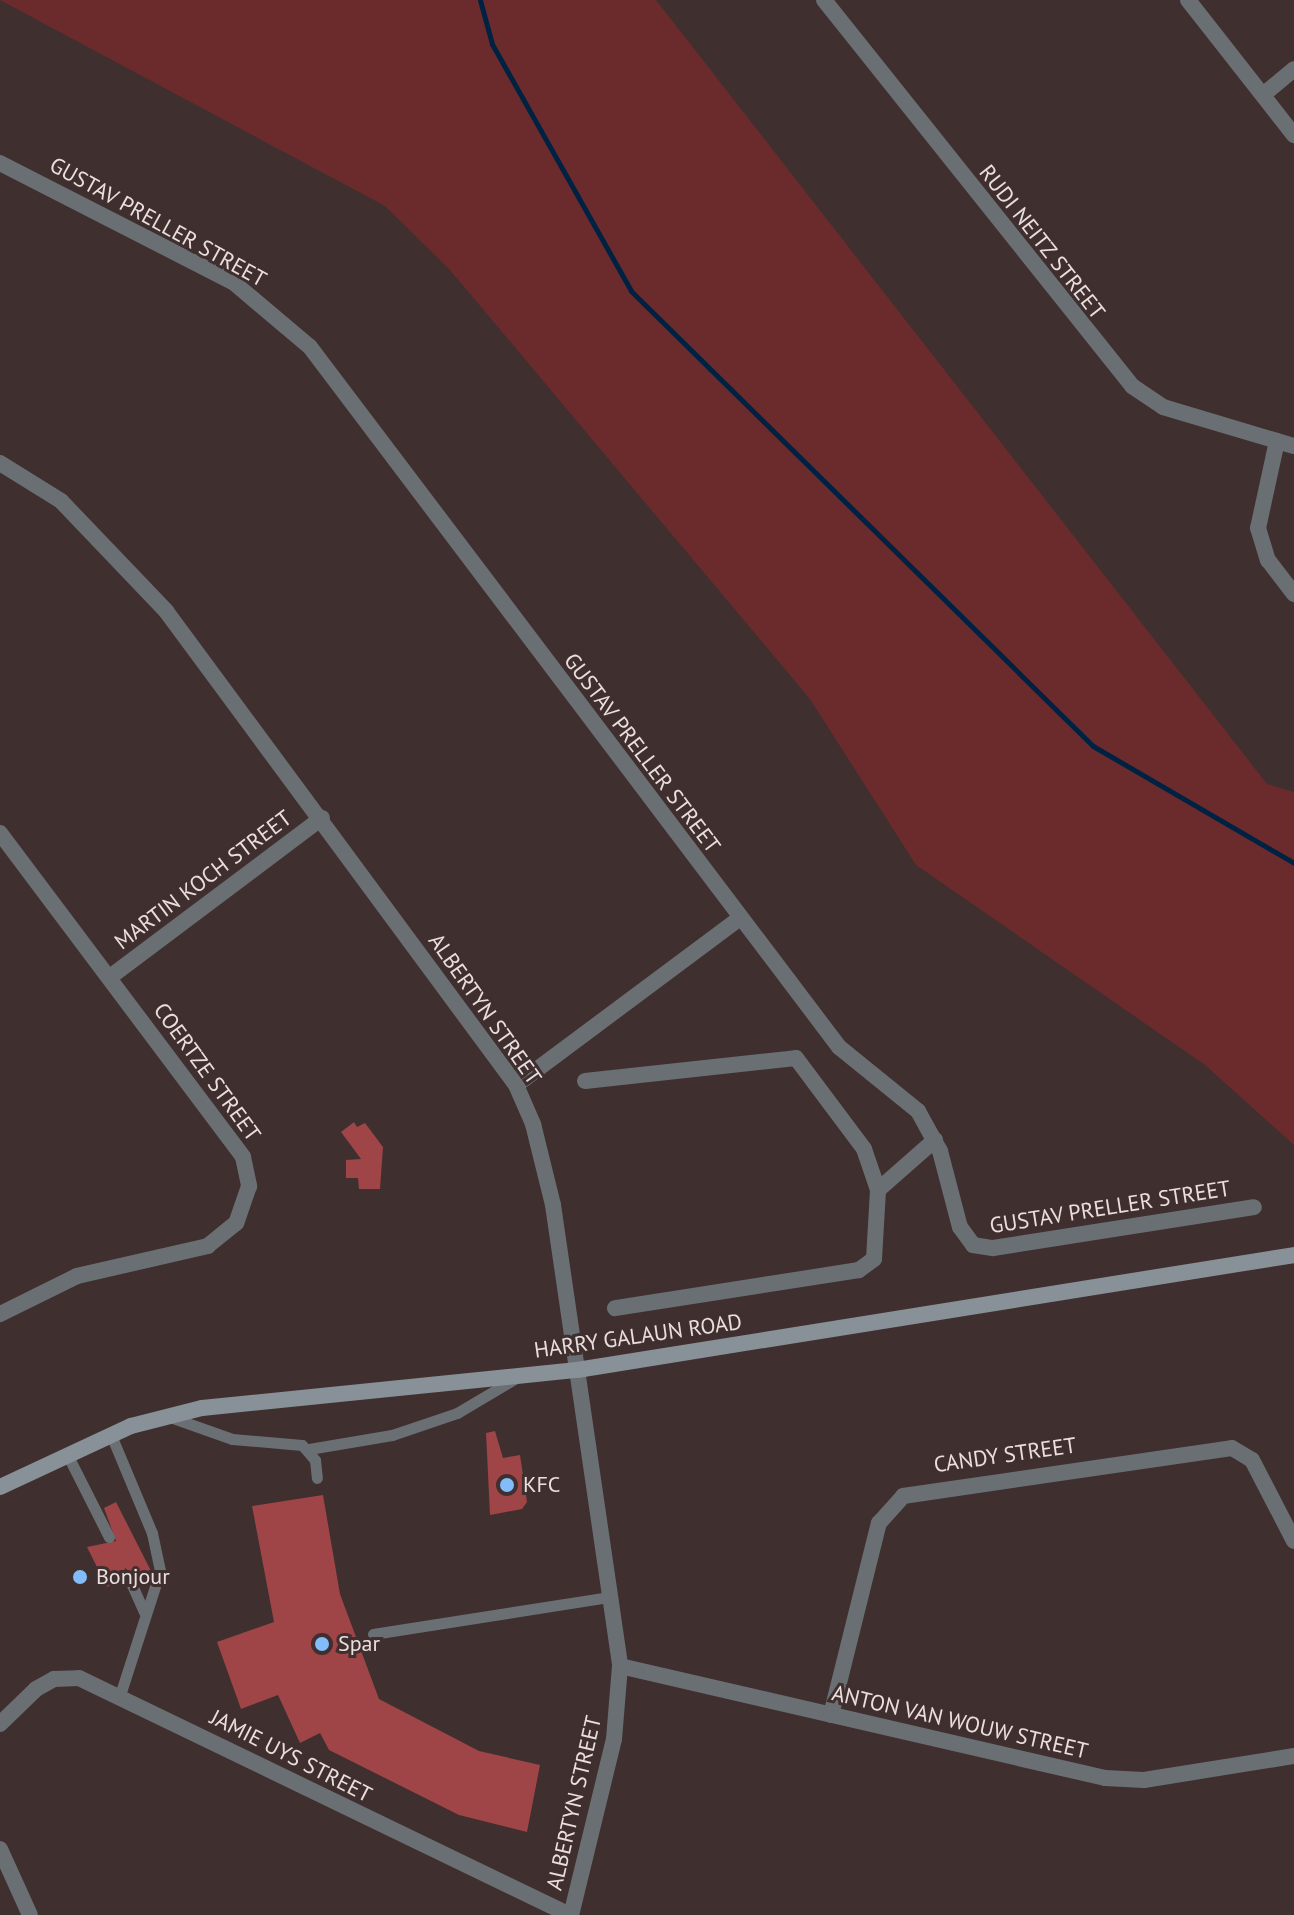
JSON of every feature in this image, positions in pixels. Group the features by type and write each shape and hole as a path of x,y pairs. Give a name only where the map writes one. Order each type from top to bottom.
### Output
{"main road":[{"name":"HARRY GALAUN ROAD","path":"0,1487 111,1435 166,1416 577,1370 1294,1255"}],"street":[{"name":"RUDI NEITZ STREET","path":"824,0 1132,386 1163,407 1286,443 1258,528 1268,560 1294,594"},
{"path":"1188,0 1294,135"},
{"path":"1263,95 1294,69"},
{"name":"GUSTAV PRELLER STREET","path":"0,163 233,282 287,323 331,372 739,919 839,1047 907,1099 935,1140 960,1227 982,1248 1254,1207"},
{"name":"ALBERTYN STREET","path":"0,463 61,501 113,549 322,818 516,1085 546,1168 620,1666 614,1739 570,1915"},
{"name":"MARTIN KOCH STREET","path":"110,977 322,818"},
{"name":"COERTZE STREET","path":"0,833 243,1157 246,1200 236,1223 208,1246 77,1276 2,1309"},
{"path":"516,1085 739,919"},
{"path":"585,1081 796,1058 864,1149 878,1190 874,1259 859,1270 615,1308"},
{"path":"878,1190 935,1140"},
{"name":"CANDY STREET","path":"831,1715 879,1523 903,1496 1232,1448 1252,1460 1294,1541"},
{"name":"ANTON VAN WOUW STREET","path":"620,1666 1105,1778 1144,1780 1294,1756"},
{"name":"JAMIE UYS STREET","path":"0,1724 21,1699 54,1679 79,1678 120,1695 570,1915"},
{"path":"0,1849 30,1915"}],"lane":[{"path":"166,1416 232,1439 289,1441 309,1449 392,1435 457,1413 520,1375"},
{"path":"111,1435 157,1554 159,1584 144,1612 120,1695"},
{"path":"309,1449 317,1478"},
{"path":"67,1454 109,1537"},
{"path":"128,1576 144,1612"},
{"path":"373,1634 608,1597"}],"shaded area":[{"path":"0,0 656,0 1267,784 1294,792 1294,1145 1205,1065 916,865 810,699 450,270 385,206"}],"building":[{"path":"354,1122 357,1127 365,1123 383,1147 380,1189 359,1189 358,1178 346,1178 346,1160 361,1159 341,1132"},
{"name":"KFC","path":"495,1431 503,1458 520,1455 527,1502 522,1509 490,1515 486,1433"},
{"path":"323,1495 340,1594 379,1699 479,1751 540,1765 527,1832 459,1815 329,1750 320,1733 300,1743 278,1695 241,1709 217,1642 274,1622 252,1506"},
{"path":"116,1502 151,1571 138,1578 125,1568 121,1580 107,1587 87,1547 116,1541 104,1508"}],"waterway":[{"path":"480,0 492,44 631,291 1093,746 1294,863"}],"place":[{"name":"KFC","path":"507,1485"},
{"name":"Bonjour","path":"80,1577"},
{"name":"Spar","path":"322,1644"}]}
